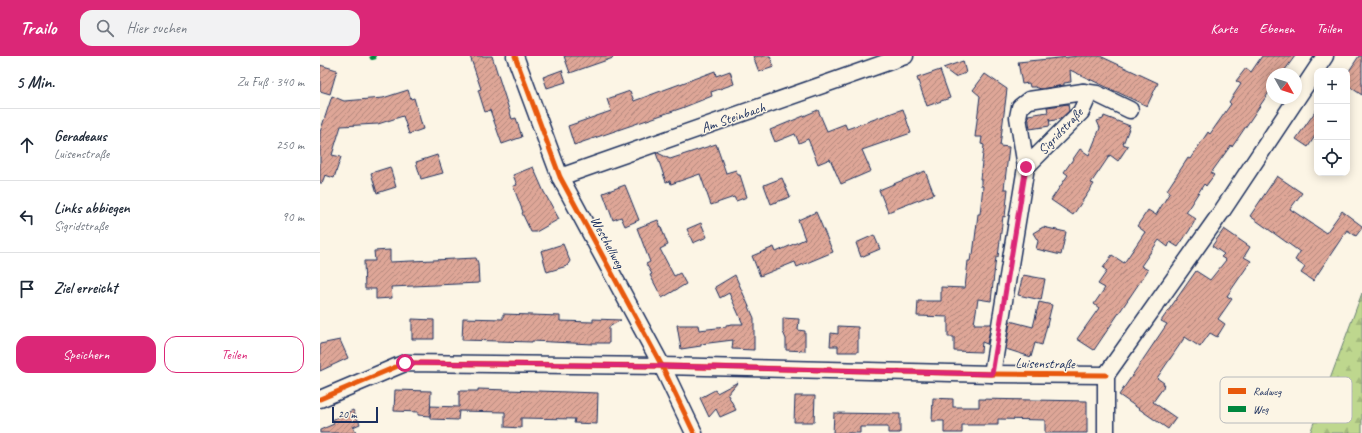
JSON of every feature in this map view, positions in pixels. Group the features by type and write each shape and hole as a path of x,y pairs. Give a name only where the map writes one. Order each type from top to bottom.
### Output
{"street":[{"name":"Westhellweg","path":"515,56 560,177 662,366 694,433"},
{"name":"Am Steinbach","path":"560,177 905,56"},
{"path":"1106,433 1106,375 1220,214 1325,56"},
{"name":"Sigridstraße","path":"1026,167 1081,112 1086,101 1083,92"},
{"name":"Sigridstraße","path":"992,374 1026,167 1018,117 1020,107 1029,100 1083,92 1097,94 1130,110"},
{"name":"Luisenstraße","path":"320,399 405,363 662,366 992,374 1106,375"}],"green space":[{"path":"1362,293 1362,433 1310,433 1314,423 1352,423 1352,377 1331,377"}],"building":[{"path":"470,56 492,56 512,119 516,118 522,137 502,144 490,110 485,112 478,90 481,89"},
{"path":"564,56 612,56 613,58 570,73"},
{"path":"753,56 770,56 774,67 759,72"},
{"path":"1079,56 1100,56 1158,83 1147,106 1070,70 1071,82 1064,83 1064,85 1041,89 1030,87 1029,83 1022,84 1018,62"},
{"path":"1262,56 1295,56 1286,68 1266,68 1266,97 1232,147 1231,145 1211,173 1214,175 1206,186 1204,184 1186,212 1196,219 1189,231 1178,247 1170,242 1168,247 1159,240 1141,266 1148,270 1094,350 1077,339 1099,308 1094,304 1105,288 1098,284 1107,271 1103,268 1112,255 1124,263 1145,232 1137,226 1148,210 1156,215 1170,192 1167,190 1188,158 1190,159 1208,132 1210,134 1231,104 1229,102 1241,84 1236,81 1246,68 1251,72"},
{"path":"1359,56 1362,56 1362,95 1350,87 1350,70"},
{"path":"963,61 966,73 955,77 943,68"},
{"path":"320,65 337,70 330,94 320,91"},
{"path":"562,70 566,82 547,88 543,77"},
{"path":"940,70 950,98 927,106 917,78"},
{"path":"715,71 716,76 730,71 734,84 711,92 712,96 682,108 574,145 568,126 611,111 607,99 630,91 634,101"},
{"path":"985,74 1007,89 1000,146 1009,147 1004,189 1008,189 1005,217 1003,216 998,257 996,257 991,301 978,299 974,324 991,324 987,344 982,342 981,352 954,351 954,337 948,337 948,317 917,316 918,301 941,301 941,287 965,288 968,261 970,261 971,255 973,255 983,186 981,186 980,179 984,145 981,144 982,137 975,137 980,96 973,90"},
{"path":"408,90 411,99 414,98 423,129 409,134 403,116 378,124 341,126 332,155 341,157 334,178 325,175 322,183 320,183 320,132 332,96 344,101 383,98"},
{"path":"1068,104 1069,111 1060,119 1050,121 1049,118 1050,126 1030,129 1028,115 1048,112 1047,107"},
{"path":"903,109 911,133 862,150 871,171 841,184 830,159 818,164 808,139 799,143 795,134 775,142 770,130 818,110 827,131 845,124 847,129"},
{"path":"1314,113 1314,138 1308,147 1296,139"},
{"path":"1104,116 1130,126 1123,144 1128,146 1118,161 1110,155 1091,183 1094,184 1073,215 1051,200 1068,175 1064,172 1080,149 1089,155 1100,128 1097,121 1103,119"},
{"path":"716,144 726,173 736,170 738,175 740,175 747,197 736,201 734,197 711,205 700,174 671,184 670,181 666,182 656,153 670,159"},
{"path":"437,155 443,173 421,179 416,162"},
{"path":"390,167 396,187 377,193 371,173"},
{"path":"533,167 544,192 559,219 536,232 531,232 522,213 523,212 513,186 517,185 513,175"},
{"path":"925,171 934,194 888,212 879,190"},
{"path":"1277,176 1302,193 1290,209 1326,233 1342,211 1362,226 1356,236 1347,230 1313,281 1301,273 1305,267 1295,260 1300,252 1250,216"},
{"path":"782,178 790,197 771,204 764,185"},
{"path":"625,185 639,220 625,226 621,217 613,220 603,193"},
{"path":"816,212 833,252 797,267 795,262 760,276 752,256 774,247 776,252 805,239 798,220"},
{"path":"658,220 668,245 660,249 674,276 680,273 686,284 662,298 646,264 650,262 637,228"},
{"path":"701,223 707,237 693,243 687,229"},
{"path":"1043,227 1066,232 1061,255 1036,249 1038,241 1033,233"},
{"path":"1224,229 1250,247 1244,257 1251,261 1227,296 1232,299 1218,319 1225,324 1217,337 1210,333 1200,347 1185,337 1157,378 1164,383 1163,388 1153,402 1176,418 1168,429 1119,395 1167,324 1161,321 1196,271 1210,280 1226,260 1221,257 1224,254 1212,246"},
{"path":"874,235 880,249 861,257 856,243"},
{"path":"563,244 570,261 567,266 547,272 541,251"},
{"path":"390,250 390,262 476,258 478,263 479,283 391,287 392,298 376,299 376,289 365,289 364,261 375,261 374,251"},
{"path":"735,275 754,318 754,350 732,349 733,340 701,344 701,346 681,349 677,325 698,325 699,330 726,327 726,325 732,324 743,324 729,293 720,298 715,287"},
{"path":"1023,275 1045,279 1041,300 1018,295"},
{"path":"1039,302 1052,305 1042,345 1035,343 1031,357 1006,349 1010,321 1033,327"},
{"path":"503,314 560,316 560,321 593,322 593,319 621,320 609,327 609,343 592,344 462,340 463,318 503,319"},
{"path":"783,318 799,319 798,330 805,331 805,351 786,350 786,339 783,332"},
{"path":"412,319 434,320 434,339 412,339"},
{"path":"838,326 858,327 858,352 838,352 838,346 830,346 831,333 838,334"},
{"path":"340,340 348,358 320,371 320,344"},
{"path":"738,382 727,395 736,410 720,417 716,409 709,417 700,398 715,390 717,393"},
{"path":"478,389 598,393 597,424 574,423 575,419 521,418 521,428 505,427 505,412 459,411 458,420 430,419 430,406 459,407 459,391 478,391"},
{"path":"395,390 431,391 430,416 418,415 418,412 394,411"},
{"path":"795,396 815,396 814,422 794,422"},
{"path":"933,398 953,399 953,407 979,407 979,399 1087,401 1087,433 1045,433 1045,420 998,419 998,425 962,425 962,433 944,433 944,421 932,421"},
{"path":"353,410 360,424 353,427 356,433 320,433 320,430 334,424 332,420"},
{"path":"834,413 900,414 900,433 888,433 888,427 860,427 860,433 833,433"}],"marked path":[{"path":"371,56 372,58 376,57"}],"cycle path":[{"path":"515,56 560,177 662,366 694,433"},
{"path":"320,399 405,363 662,366 992,374 1106,375"}],"route":[{"path":"405,363 662,366 992,374 1026,167"}]}
